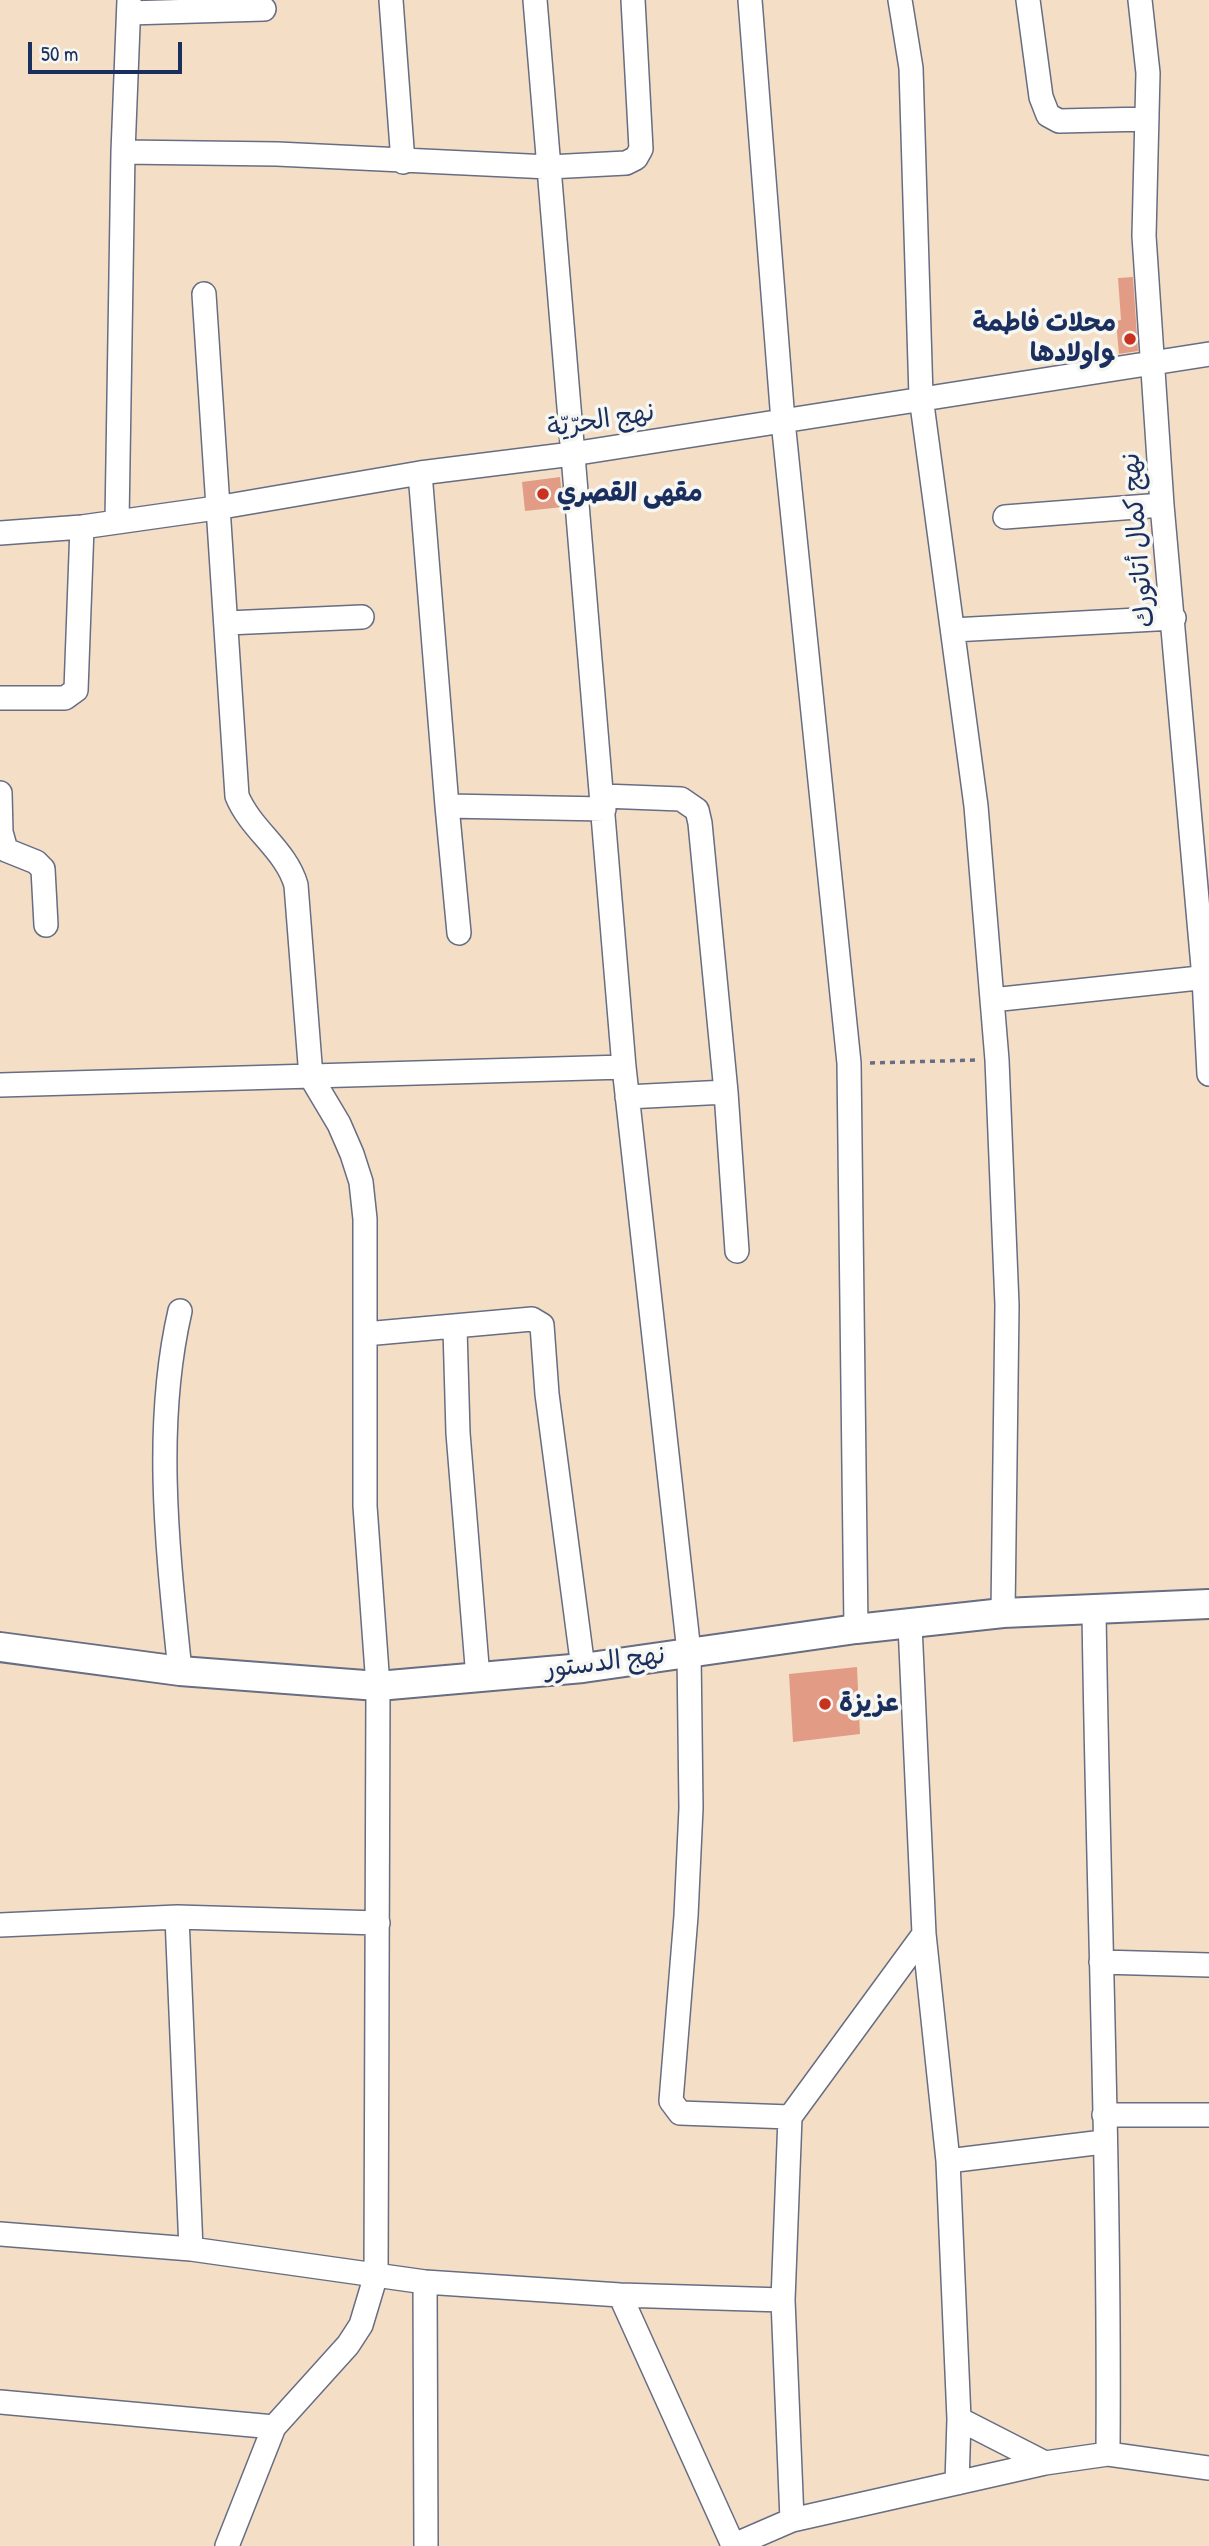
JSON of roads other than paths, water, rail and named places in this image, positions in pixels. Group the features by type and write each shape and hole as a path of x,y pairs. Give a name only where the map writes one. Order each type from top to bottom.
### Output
{"street":[{"path":"391,0 403,162"},
{"path":"535,0 624,1067 690,1652 691,1808 686,1916 671,2101 680,2113 790,2117"},
{"path":"122,152 277,154 549,167 626,163 636,158 641,149 633,0"},
{"path":"750,0 783,421 849,1063 856,1629"},
{"path":"900,0 911,68 921,397 976,806 997,1060 1007,1305 1003,1613"},
{"path":"1028,0 1041,97 1048,115 1059,121 1147,119"},
{"name":"نهج كمال أتاتورك","path":"1140,0 1148,60 1144,236 1162,505 1206,978 1209,1074"},
{"path":"117,521 122,152 129,7 264,9"},
{"path":"204,294 237,796 242,810 292,870 296,885 311,1077 339,1124 361,1182 365,1219 366,1506 378,1686 376,2275 361,2325 348,2345 274,2427 227,2546"},
{"name":"نهج الحرّيّة","path":"0,533 82,527 216,508 420,473 572,454 921,397 1153,365 1209,354"},
{"path":"420,473 460,933"},
{"path":"1005,517 1162,505"},
{"path":"0,698 65,698 76,690 82,527"},
{"path":"227,624 362,617"},
{"path":"953,630 1174,618"},
{"path":"0,793 1,832 6,850 36,862 43,869 46,925"},
{"path":"447,806 681,799 697,810 726,1092 737,1251"},
{"path":"992,1000 1206,978"},
{"path":"0,1085 624,1067"},
{"path":"627,1097 726,1092"},
{"path":"180,1311 170,1376 166,1475 169,1567 180,1671"},
{"path":"365,1334 532,1319 542,1325 547,1394 583,1668"},
{"path":"455,1328 458,1433 478,1678"},
{"name":"نهج الدستور","path":"0,1647 180,1671 378,1686 583,1668 856,1629 1003,1613 1209,1604"},
{"path":"1094,1611 1103,2142 1108,2255 1108,2454"},
{"path":"910,1625 924,1934 948,2161 959,2419 957,2483"},
{"path":"0,1925 177,1917 378,1923"},
{"path":"177,1917 191,2249"},
{"path":"792,2520 783,2300 790,2117 924,1934"},
{"path":"1101,1962 1209,1965"},
{"path":"1104,2115 1209,2115"},
{"path":"948,2161 1103,2142"},
{"path":"0,2234 191,2249 425,2283 620,2295 783,2300"},
{"path":"425,2283 426,2546"},
{"path":"620,2295 733,2545 792,2520 1045,2463 1108,2454 1209,2468"},
{"path":"0,2402 274,2427"},
{"path":"959,2419 1045,2463"}],"place":[{"name":"محلات فاطمة واولادها","path":"1130,339"},
{"name":"مقهى القصري","path":"543,494"},
{"name":"عزيزة","path":"825,1704"}]}
